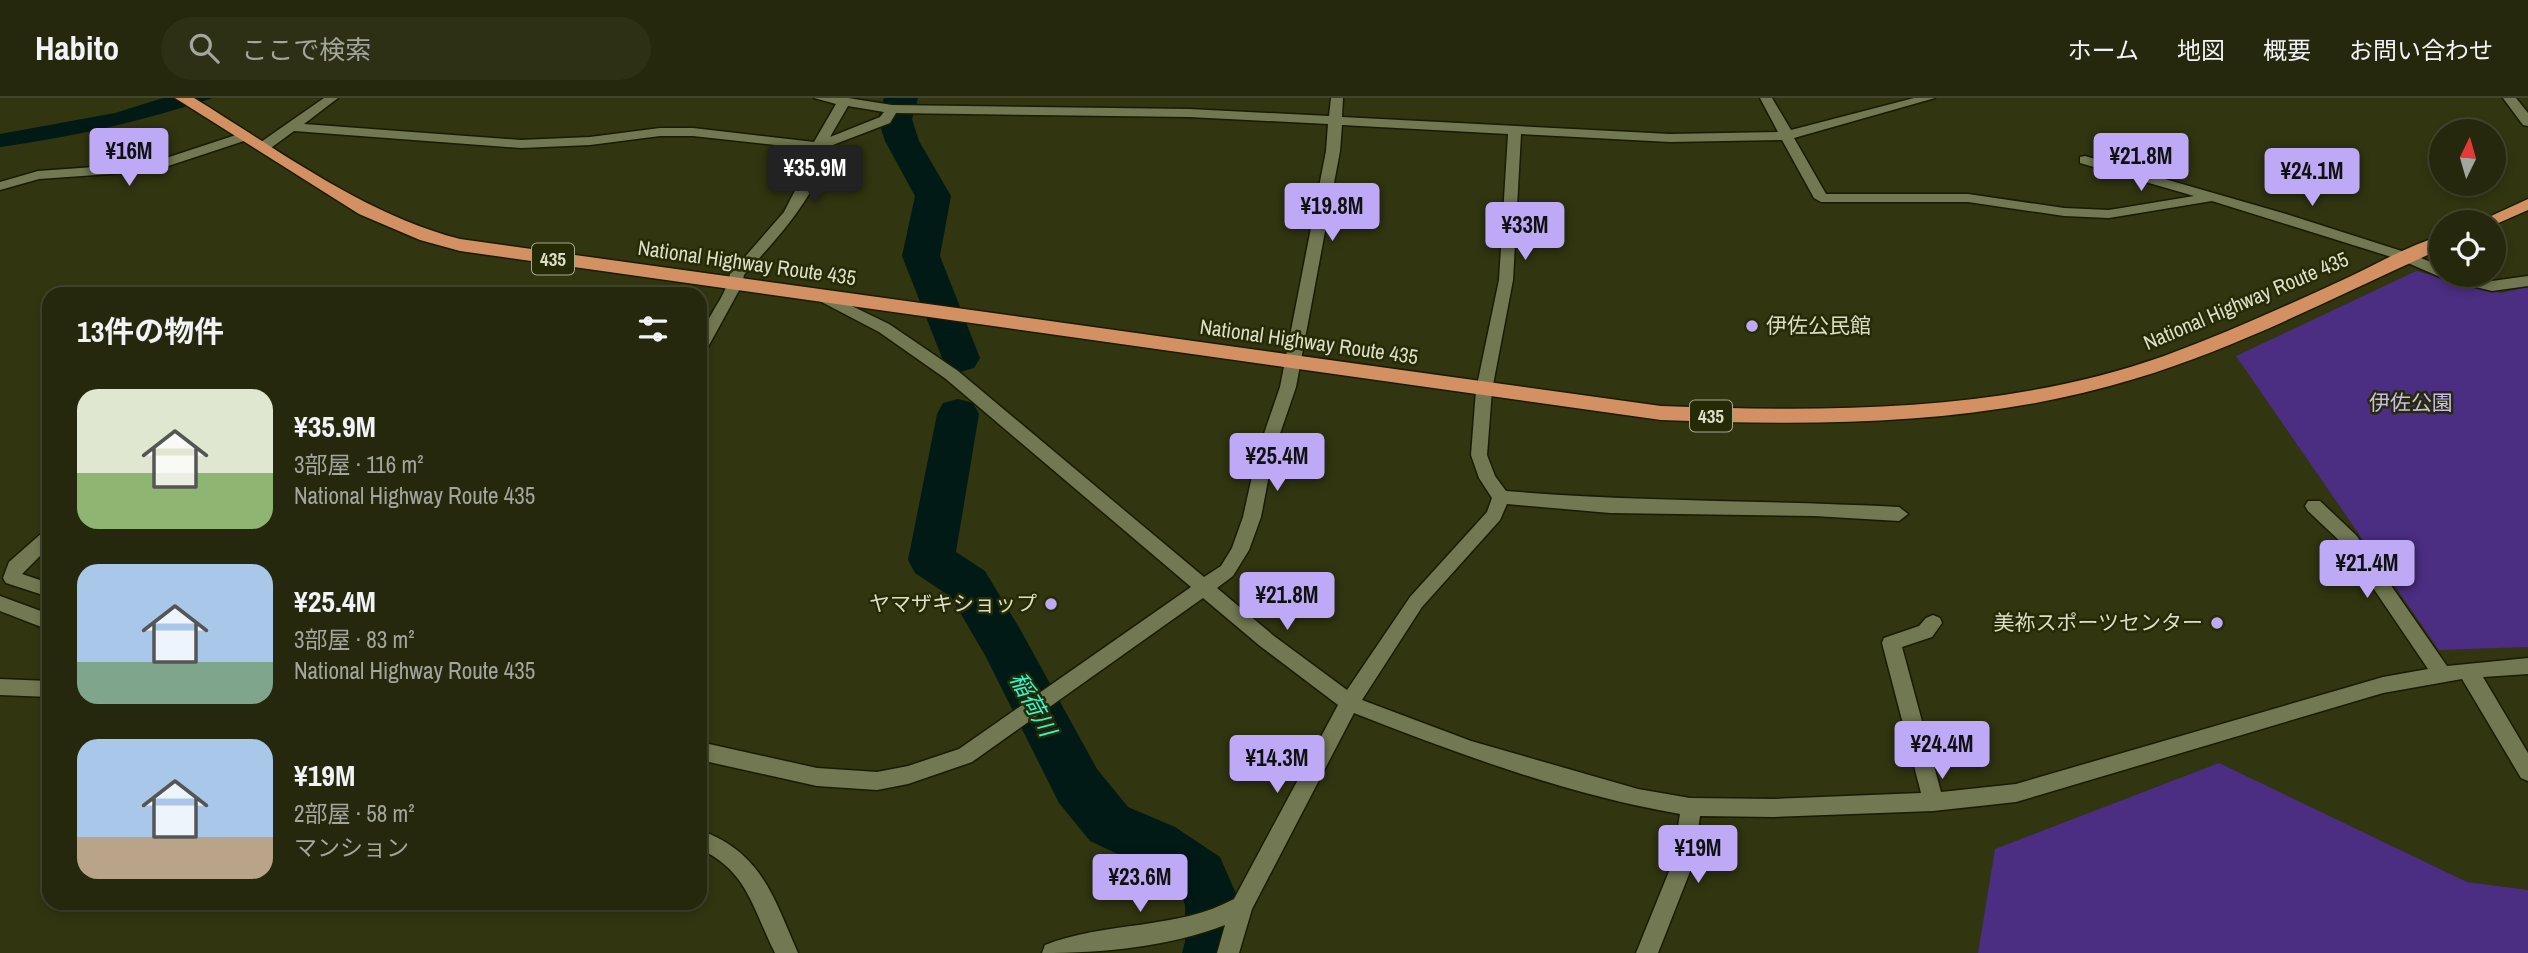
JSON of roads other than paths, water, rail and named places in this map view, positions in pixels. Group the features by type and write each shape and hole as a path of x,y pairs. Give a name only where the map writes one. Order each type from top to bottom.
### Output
{"highway":[{"name":"National Highway Route 435","path":"183,98 365,210 426,236 529,256 1661,413 1728,416 1876,414 2005,400 2080,386 2181,357 2429,247"},
{"path":"2506,214 2528,204"}],"street":[{"path":"263,146 332,98"},
{"path":"820,98 892,108 1189,113 1670,138 1785,136 1929,98"},
{"path":"1189,113 1192,98"},
{"path":"707,753 817,777 877,781 908,775 965,756 1227,571 1240,550 1293,363 1338,119 1337,98"},
{"path":"1766,98 1821,198 1968,198 2064,212 2109,214 2209,198"},
{"path":"2509,98 2528,122"},
{"path":"707,335 735,285 737,274 748,258 779,230 790,214 818,159 818,146 844,101"},
{"path":"292,127 521,144 590,141 660,132 692,132 818,146 885,120 892,108"},
{"path":"1515,128 1506,280 1484,390 1479,455 1487,478 1501,497 1610,506 1814,509 1899,514"},
{"path":"0,186 38,176 153,167 245,136"},
{"path":"2085,160 2188,188 2209,198 2281,217 2429,267"},
{"path":"2506,284 2528,281"},
{"path":"821,297 884,328 952,375 1296,664 1349,703 1412,730 1469,750 1611,792 1690,807 1774,808 1933,802 2016,793 2346,695 2467,670 2528,666"},
{"path":"1228,953 1242,906 1349,703 1416,602 1494,515 1501,497"},
{"path":"2314,506 2350,540 2442,674"},
{"path":"42,543 15,567 12,578 42,588"},
{"path":"0,603 42,619"},
{"path":"1933,623 1925,632 1891,643 1933,802"},
{"path":"2467,670 2528,772"},
{"path":"0,687 42,689"},
{"path":"1647,953 1685,860 1691,830 1690,807"},
{"path":"707,841 717,845 738,860 764,897 787,953"},
{"path":"1054,953 1102,940 1162,933 1230,914 1242,906"}],"water":[{"path":"163,98 213,98 108,127 0,147 0,134 115,113"}],"waterway":[{"name":"稲荷川","path":"901,98 895,119 902,141 933,196 921,256 960,358"},
{"name":"稲荷川","path":"958,414 931,560 968,584 1003,643 1078,786 1109,824 1156,845 1201,875 1213,905 1214,942 1211,953"}],"place":[{"name":"伊佐公民館","path":"1752,326"},
{"name":"ヤマザキショップ","path":"1051,604"},
{"name":"美祢スポーツセンター","path":"2217,623"}],"park label":[{"name":"伊佐公園","path":"2411,403"}]}
